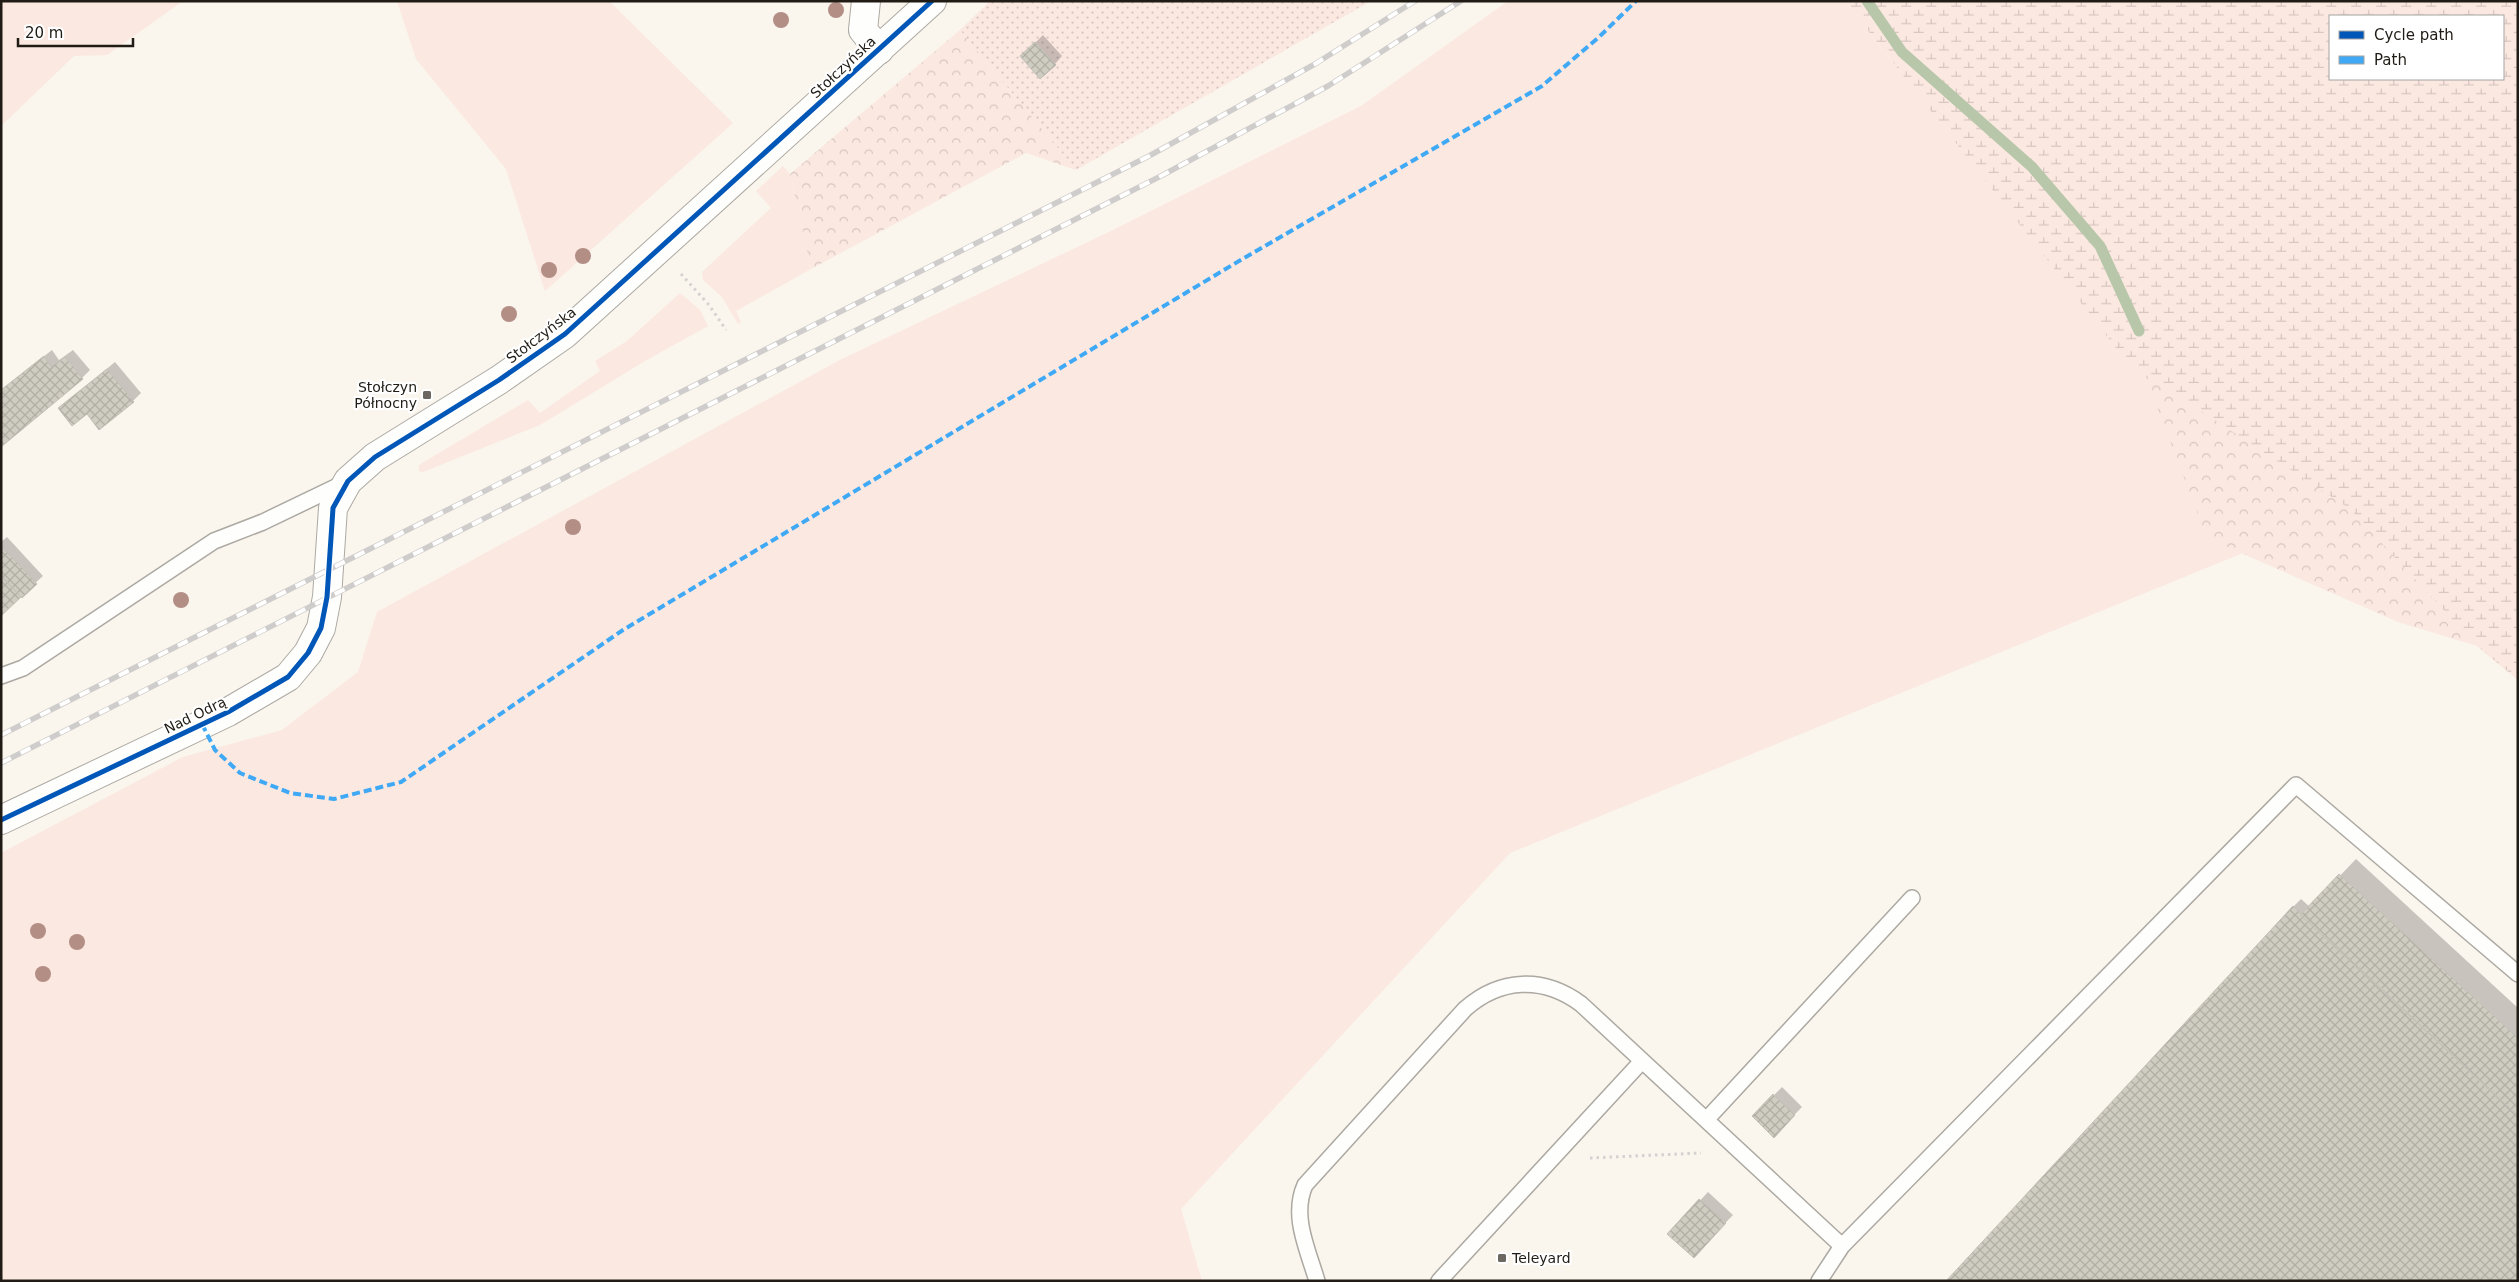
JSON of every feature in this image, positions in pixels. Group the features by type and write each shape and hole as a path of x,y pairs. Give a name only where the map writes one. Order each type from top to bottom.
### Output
{"street":[{"path":"866,1 863,30 879,50"},
{"name":"Stołczyńska","path":"329,569 333,508 348,481 375,457 499,380 571,330 932,1"},
{"name":"Nad Odrą","path":"1,820 228,712 288,677 308,653 320,628 328,597 329,569"}],"lane":[{"path":"1,676 23,668 214,541 263,522 348,481"},
{"path":"1819,1281 1842,1246 2296,785 2518,974"},
{"path":"1707,1119 1912,898"},
{"path":"1317,1281 1298,1215 1298,1203 1305,1185 1474,1002 1485,994 1511,985 1530,983 1552,988 1580,1004 1707,1119 1842,1246"},
{"path":"1439,1281 1642,1061"}],"path":[{"path":"678,272 709,305 726,330"},
{"path":"1586,1159 1704,1153 1722,1133"}],"green space":[{"path":"1,1 183,1 107,55 74,56 1,126"},
{"path":"397,1 609,1 733,123 545,291 506,169 416,59"},
{"path":"990,1 1371,1 1076,170 960,30"},
{"path":"1508,1 1845,1 1897,68 2350,509 1510,853 1181,1209 1202,1281 1,1281 1,853 183,757 282,730 358,672 377,612 840,360 1111,231 1361,106"},
{"path":"1845,1 2518,1 2518,680 2477,646 2350,509 2127,362"},
{"path":"960,30 1076,170 1026,153 811,269 790,174"},
{"path":"783,166 790,174 811,269 736,311 741,322 738,324 722,297 703,280 702,272 771,208 756,191"},
{"path":"2160,252 2518,680 2477,646 2398,622 2207,538 2146,378"},
{"path":"680,293 700,310 708,326 645,361 540,425 423,472 419,471 419,465 528,400 540,413 600,371 595,361 627,341"}],"building":[{"path":"1035,42 1056,65 1040,79 1020,56"},
{"path":"44,356 51,367 65,357 83,379 1,447 1,390"},
{"path":"107,369 134,402 99,430 87,414 72,426 58,408"},
{"path":"1,546 37,584 22,598 1,575"},
{"path":"1,576 21,597 1,616"},
{"path":"2339,874 2518,1038 2518,1116 2300,915"},
{"path":"2293,906 2518,1116 2518,1281 1946,1281"},
{"path":"1773,1094 1795,1115 1774,1138 1752,1116"},
{"path":"1699,1199 1726,1223 1694,1258 1667,1234"}],"waterway":[{"path":"1867,1 1902,52 2032,167 2100,246 2139,331"}],"railway":[{"path":"1,735 1149,156 1315,64 1415,1"},
{"path":"1,763 1161,176 1328,86 1461,1"}],"marked path":[{"path":"202,724 215,750 240,773 290,793 334,799 401,782 623,630 1239,261 1542,86 1599,37 1636,1"}],"cycle path":[{"path":"1,820 228,712 288,677 308,653 321,628 327,597 333,508 348,481 375,457 499,380 565,334 932,1"}],"place":[{"name":"Stołczyn Północny","path":"427,395"},
{"name":"Teleyard","path":"1502,1258"}]}
